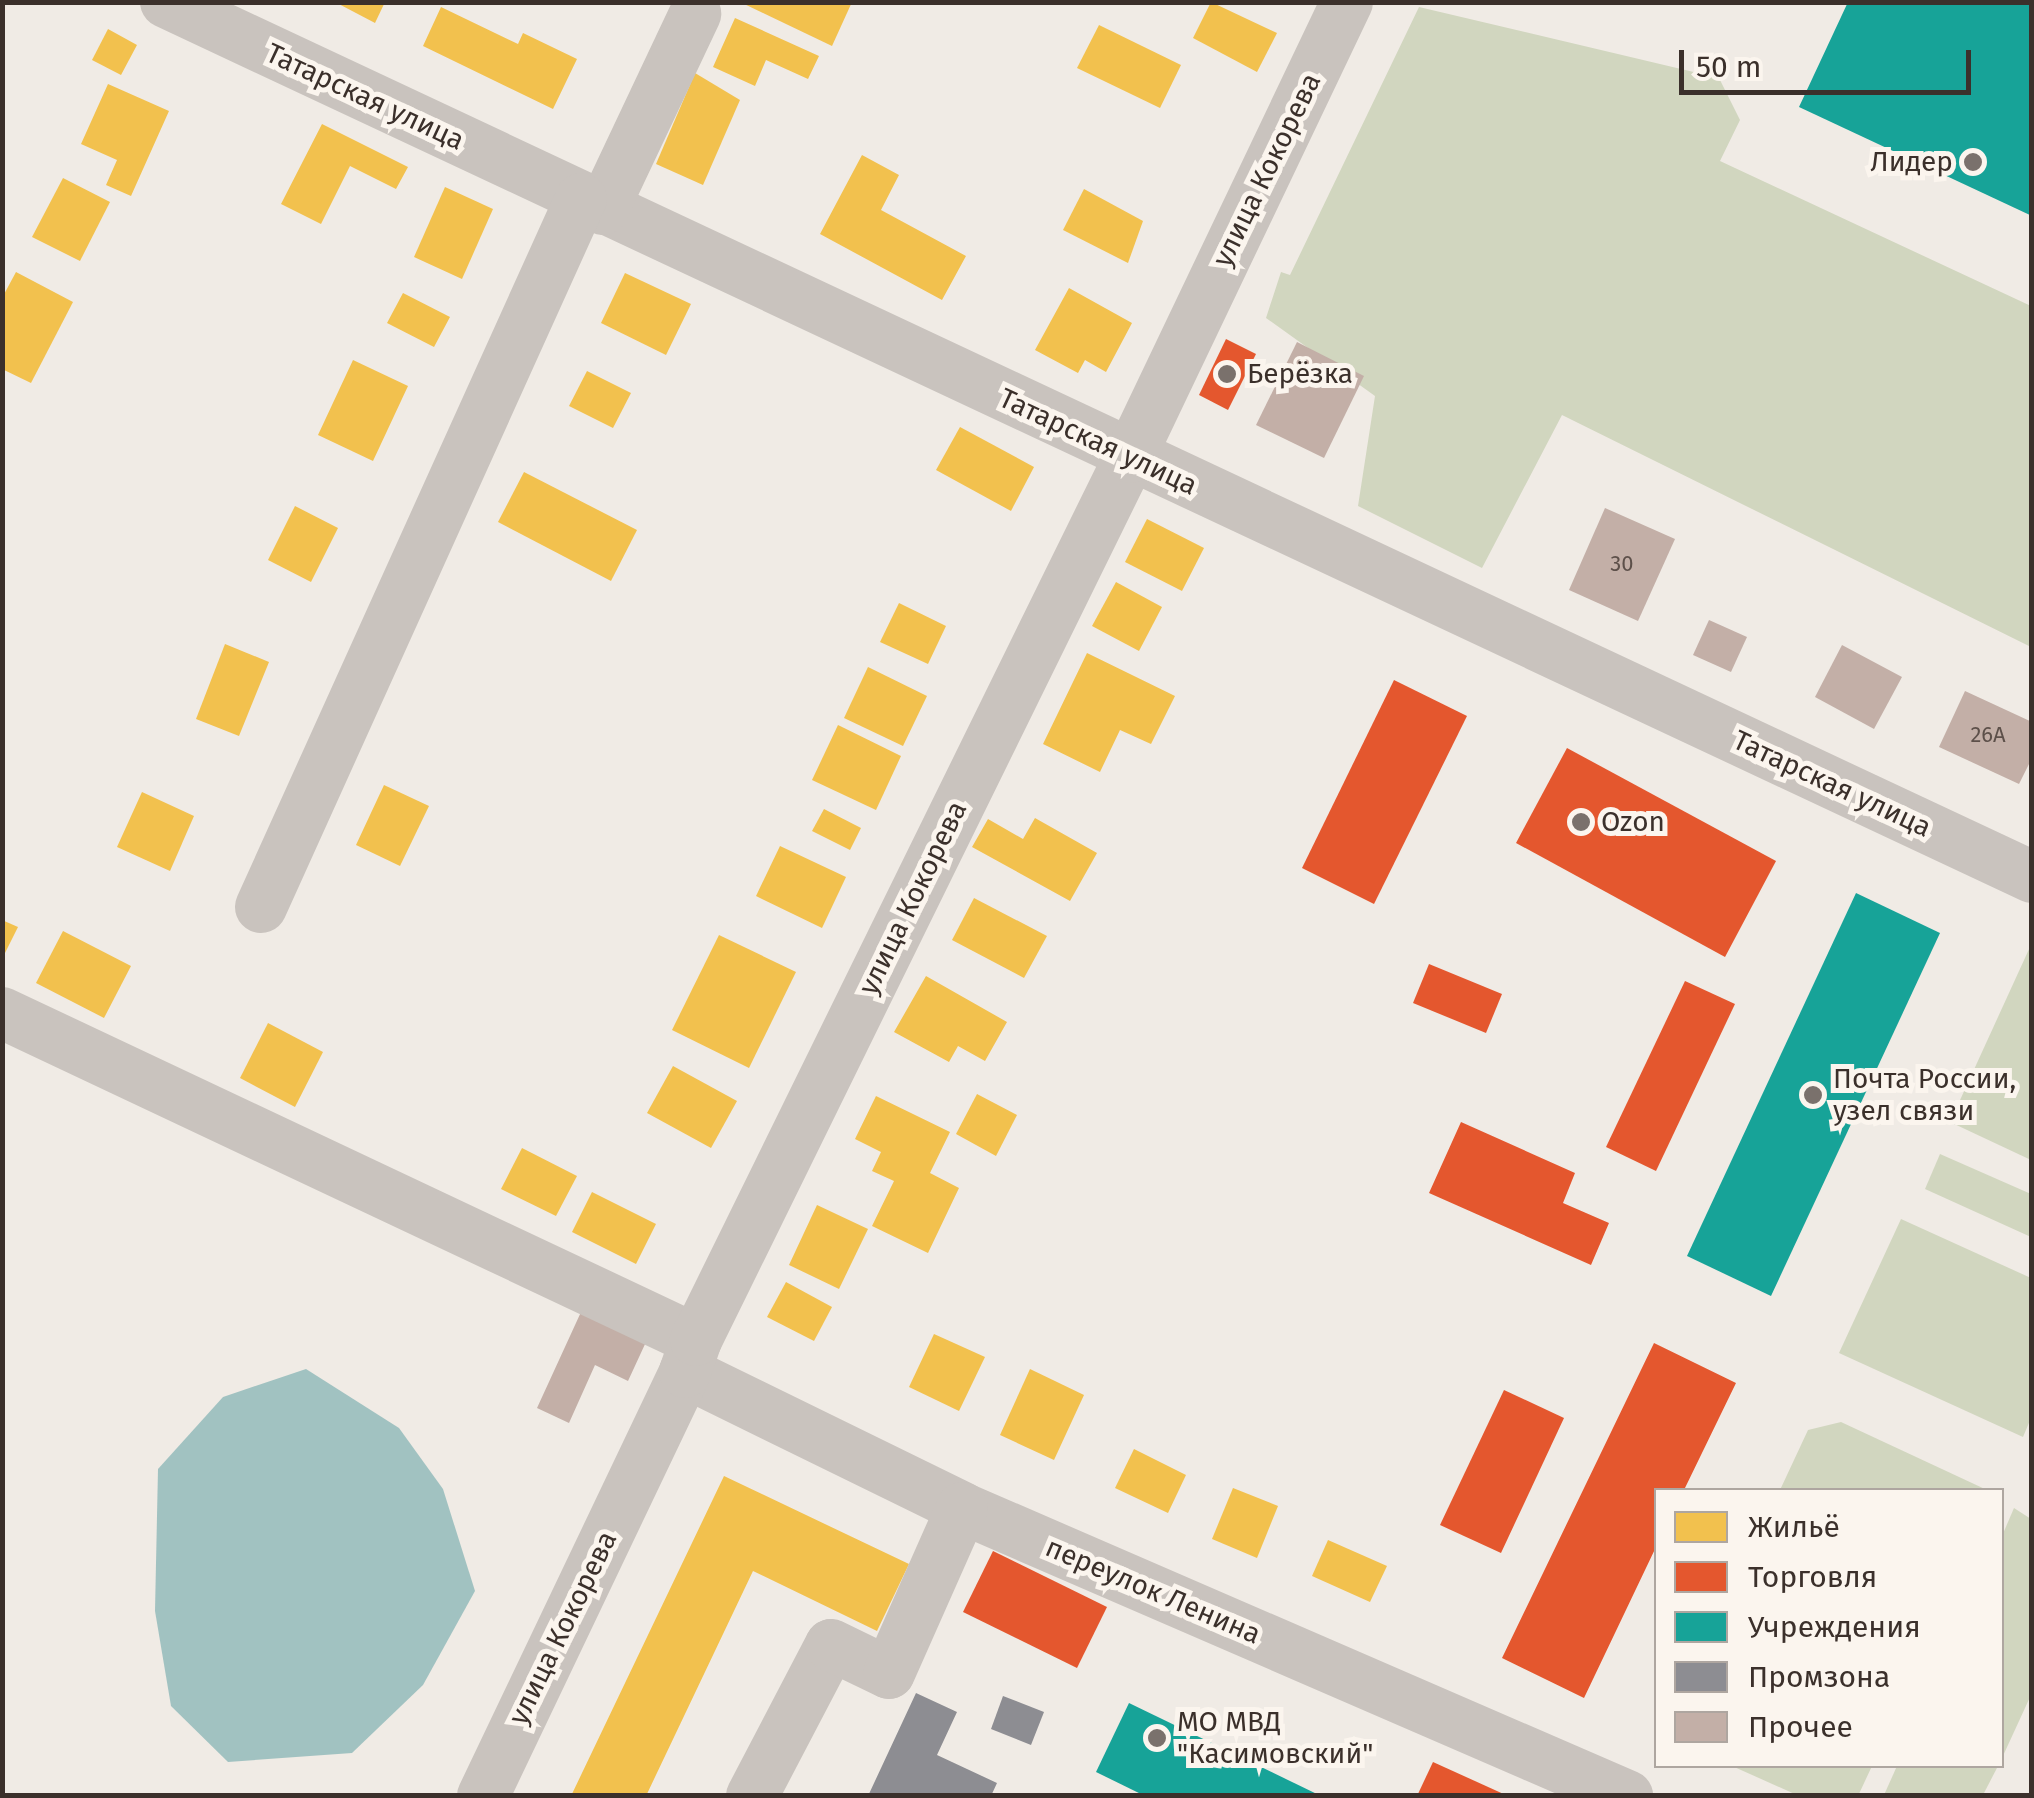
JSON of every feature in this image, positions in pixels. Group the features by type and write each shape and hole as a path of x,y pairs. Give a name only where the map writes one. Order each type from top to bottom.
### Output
{"street":[{"name":"Татарская улица","path":"166,2 2032,877"},
{"name":"улица Кокорева","path":"483,1796 691,1356 1130,457 1347,2"},
{"path":"261,907 592,204 696,14"},
{"name":"переулок Ленина","path":"2,1014 691,1356 962,1508 1627,1796"},
{"path":"752,1796 831,1645 889,1673 962,1508"}],"green space":[{"path":"1419,7 1719,78 1740,120 1720,161 2031,306 2031,647 1562,415 1482,568 1358,506 1375,396 1266,318 1281,272 1290,275"},
{"path":"2032,947 2031,1160 1950,1122"},
{"path":"1940,1154 2031,1194 2031,1237 1925,1189"},
{"path":"1901,1219 2031,1278 2031,1418 2023,1437 1839,1353"},
{"path":"1841,1422 1983,1488 1781,1488 1808,1430"},
{"path":"2014,1508 2031,1519 2031,1695 2004,1754 2004,1531"},
{"path":"1736,1768 1871,1768 1858,1796 1797,1795"},
{"path":"1896,1768 1997,1768 1983,1795 1884,1795"}],"water":[{"path":"306,1369 399,1428 443,1489 475,1591 423,1685 352,1753 228,1762 171,1706 155,1611 158,1469 223,1397"}],"building: Жильё":[{"path":"335,2 385,2 375,23"},
{"path":"740,2 852,2 832,46"},
{"path":"1211,2 1277,33 1257,72 1193,38"},
{"path":"441,7 518,44 523,33 577,59 553,109 423,46"},
{"path":"735,18 819,56 808,79 766,60 755,86 713,67"},
{"path":"1099,25 1181,65 1160,108 1077,68"},
{"path":"108,29 137,45 121,75 92,60"},
{"path":"695,73 740,100 703,185 656,164"},
{"path":"108,84 169,111 131,196 106,185 117,160 81,144"},
{"path":"322,124 408,167 396,189 350,166 321,224 281,204"},
{"path":"862,155 899,175 881,210 966,256 942,300 820,234"},
{"path":"63,178 110,202 80,261 32,237"},
{"path":"445,187 493,209 462,279 414,257"},
{"path":"1084,189 1143,221 1128,263 1063,230"},
{"path":"16,272 73,302 31,383 2,369 2,298"},
{"path":"625,273 691,304 666,355 601,323"},
{"path":"1069,288 1132,323 1106,372 1085,360 1078,373 1035,350"},
{"path":"403,293 450,317 434,347 387,323"},
{"path":"353,360 408,386 373,461 318,435"},
{"path":"587,371 631,393 613,428 569,406"},
{"path":"960,427 1034,467 1011,511 936,470"},
{"path":"524,472 637,530 611,581 498,522"},
{"path":"295,506 338,528 311,582 268,560"},
{"path":"1147,519 1204,548 1182,591 1125,562"},
{"path":"1116,582 1162,607 1139,651 1092,626"},
{"path":"899,603 946,626 928,664 880,642"},
{"path":"225,644 269,662 239,736 196,719"},
{"path":"1087,653 1175,696 1151,744 1120,730 1100,772 1043,744"},
{"path":"868,667 927,696 903,746 844,718"},
{"path":"838,725 901,756 876,810 812,780"},
{"path":"384,785 429,806 400,866 356,845"},
{"path":"142,792 194,816 170,871 117,847"},
{"path":"824,809 861,828 850,850 812,831"},
{"path":"1035,818 1097,853 1070,901 972,847 988,819 1023,839"},
{"path":"780,846 846,877 822,928 756,896"},
{"path":"974,898 1047,936 1024,978 952,940"},
{"path":"2,920 18,927 2,959"},
{"path":"63,931 131,966 104,1018 36,983"},
{"path":"719,935 796,972 749,1068 672,1030"},
{"path":"926,976 1007,1022 985,1061 958,1046 949,1062 894,1032"},
{"path":"268,1023 323,1052 295,1107 240,1078"},
{"path":"673,1066 737,1101 711,1148 647,1113"},
{"path":"977,1094 1017,1115 996,1156 956,1134"},
{"path":"876,1096 950,1132 930,1173 959,1188 928,1253 872,1226 894,1181 872,1171 881,1152 855,1139"},
{"path":"522,1148 577,1176 556,1216 501,1189"},
{"path":"592,1192 656,1224 636,1264 572,1232"},
{"path":"817,1205 868,1229 839,1289 789,1265"},
{"path":"786,1282 832,1307 814,1341 767,1317"},
{"path":"934,1334 985,1357 959,1411 909,1387"},
{"path":"1030,1369 1084,1395 1054,1460 1000,1435"},
{"path":"1134,1449 1186,1475 1168,1513 1115,1488"},
{"path":"724,1476 909,1564 877,1631 753,1571 646,1796 571,1796"},
{"path":"1233,1488 1278,1506 1257,1558 1212,1539"},
{"path":"1328,1540 1387,1566 1370,1602 1312,1576"}],"building: Торговля":[{"name":"Берёзка","path":"1226,339 1256,354 1228,410 1199,395"},
{"path":"1394,680 1467,716 1374,904 1302,868"},
{"path":"1567,748 1776,861 1725,957 1516,843"},
{"path":"1429,964 1502,994 1486,1033 1413,1003"},
{"path":"1685,981 1735,1004 1656,1171 1606,1147"},
{"path":"1461,1122 1575,1173 1563,1203 1609,1223 1591,1265 1429,1193"},
{"path":"1654,1343 1736,1383 1685,1488 1654,1488 1654,1551 1584,1698 1502,1658"},
{"path":"1504,1390 1564,1418 1501,1553 1440,1525"},
{"path":"993,1551 1107,1607 1077,1668 963,1612"},
{"path":"1433,1762 1508,1796 1417,1796"}],"building: Учреждения":[{"name":"Лидер","path":"1848,2 2032,2 2032,216 1799,107"},
{"name":"Почта России, узел связи","path":"1856,893 1940,933 1771,1296 1687,1256"},
{"name":"МО МВД \"Касимовский\"","path":"1129,1703 1321,1796 1145,1796 1096,1772"}],"building: Промзона":[{"path":"916,1693 957,1712 937,1755 997,1783 991,1796 868,1796"},
{"path":"1003,1696 1044,1712 1031,1745 991,1729"}],"building: Прочее":[{"path":"1297,342 1364,376 1324,458 1256,425"},
{"path":"1605,508 1675,539 1638,621 1569,590"},
{"path":"1709,620 1747,637 1731,672 1693,655"},
{"path":"1842,645 1902,677 1874,729 1815,697"},
{"path":"1965,691 2032,722 2032,758 2019,784 1939,747"},
{"path":"581,1312 646,1342 628,1381 595,1365 569,1423 537,1408"}],"place":[{"name":"Лидер","path":"1973,162"},
{"name":"Берёзка","path":"1227,374"},
{"name":"Ozon","path":"1581,822"},
{"name":"Почта России, узел связи","path":"1813,1095"},
{"name":"МО МВД \"Касимовский\"","path":"1157,1738"}]}
